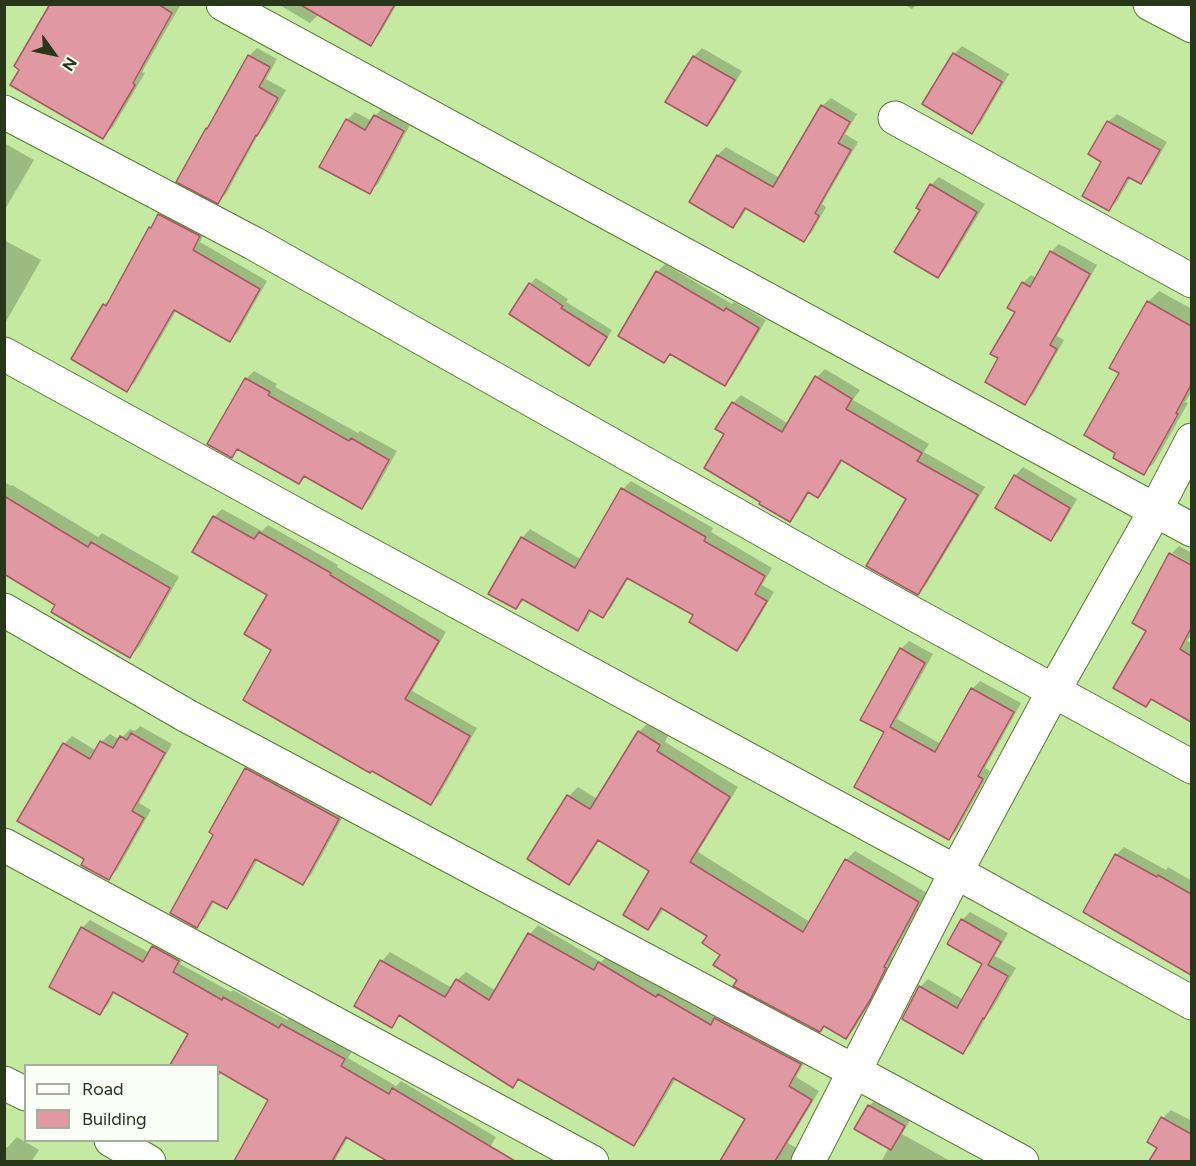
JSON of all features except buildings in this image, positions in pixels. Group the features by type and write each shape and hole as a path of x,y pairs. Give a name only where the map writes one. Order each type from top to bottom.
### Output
{"street":[{"path":"223,4 1191,530"},
{"path":"1150,4 1191,26"},
{"path":"4,112 263,249 1191,767"},
{"path":"895,118 1191,281"},
{"path":"4,354 956,872 1191,1003"},
{"path":"808,1161 956,872 1053,692 1155,511 1191,440"},
{"path":"4,610 187,716 1022,1161"},
{"path":"4,845 592,1161"},
{"path":"4,1083 24,1093"},
{"path":"115,1142 149,1161"}]}
